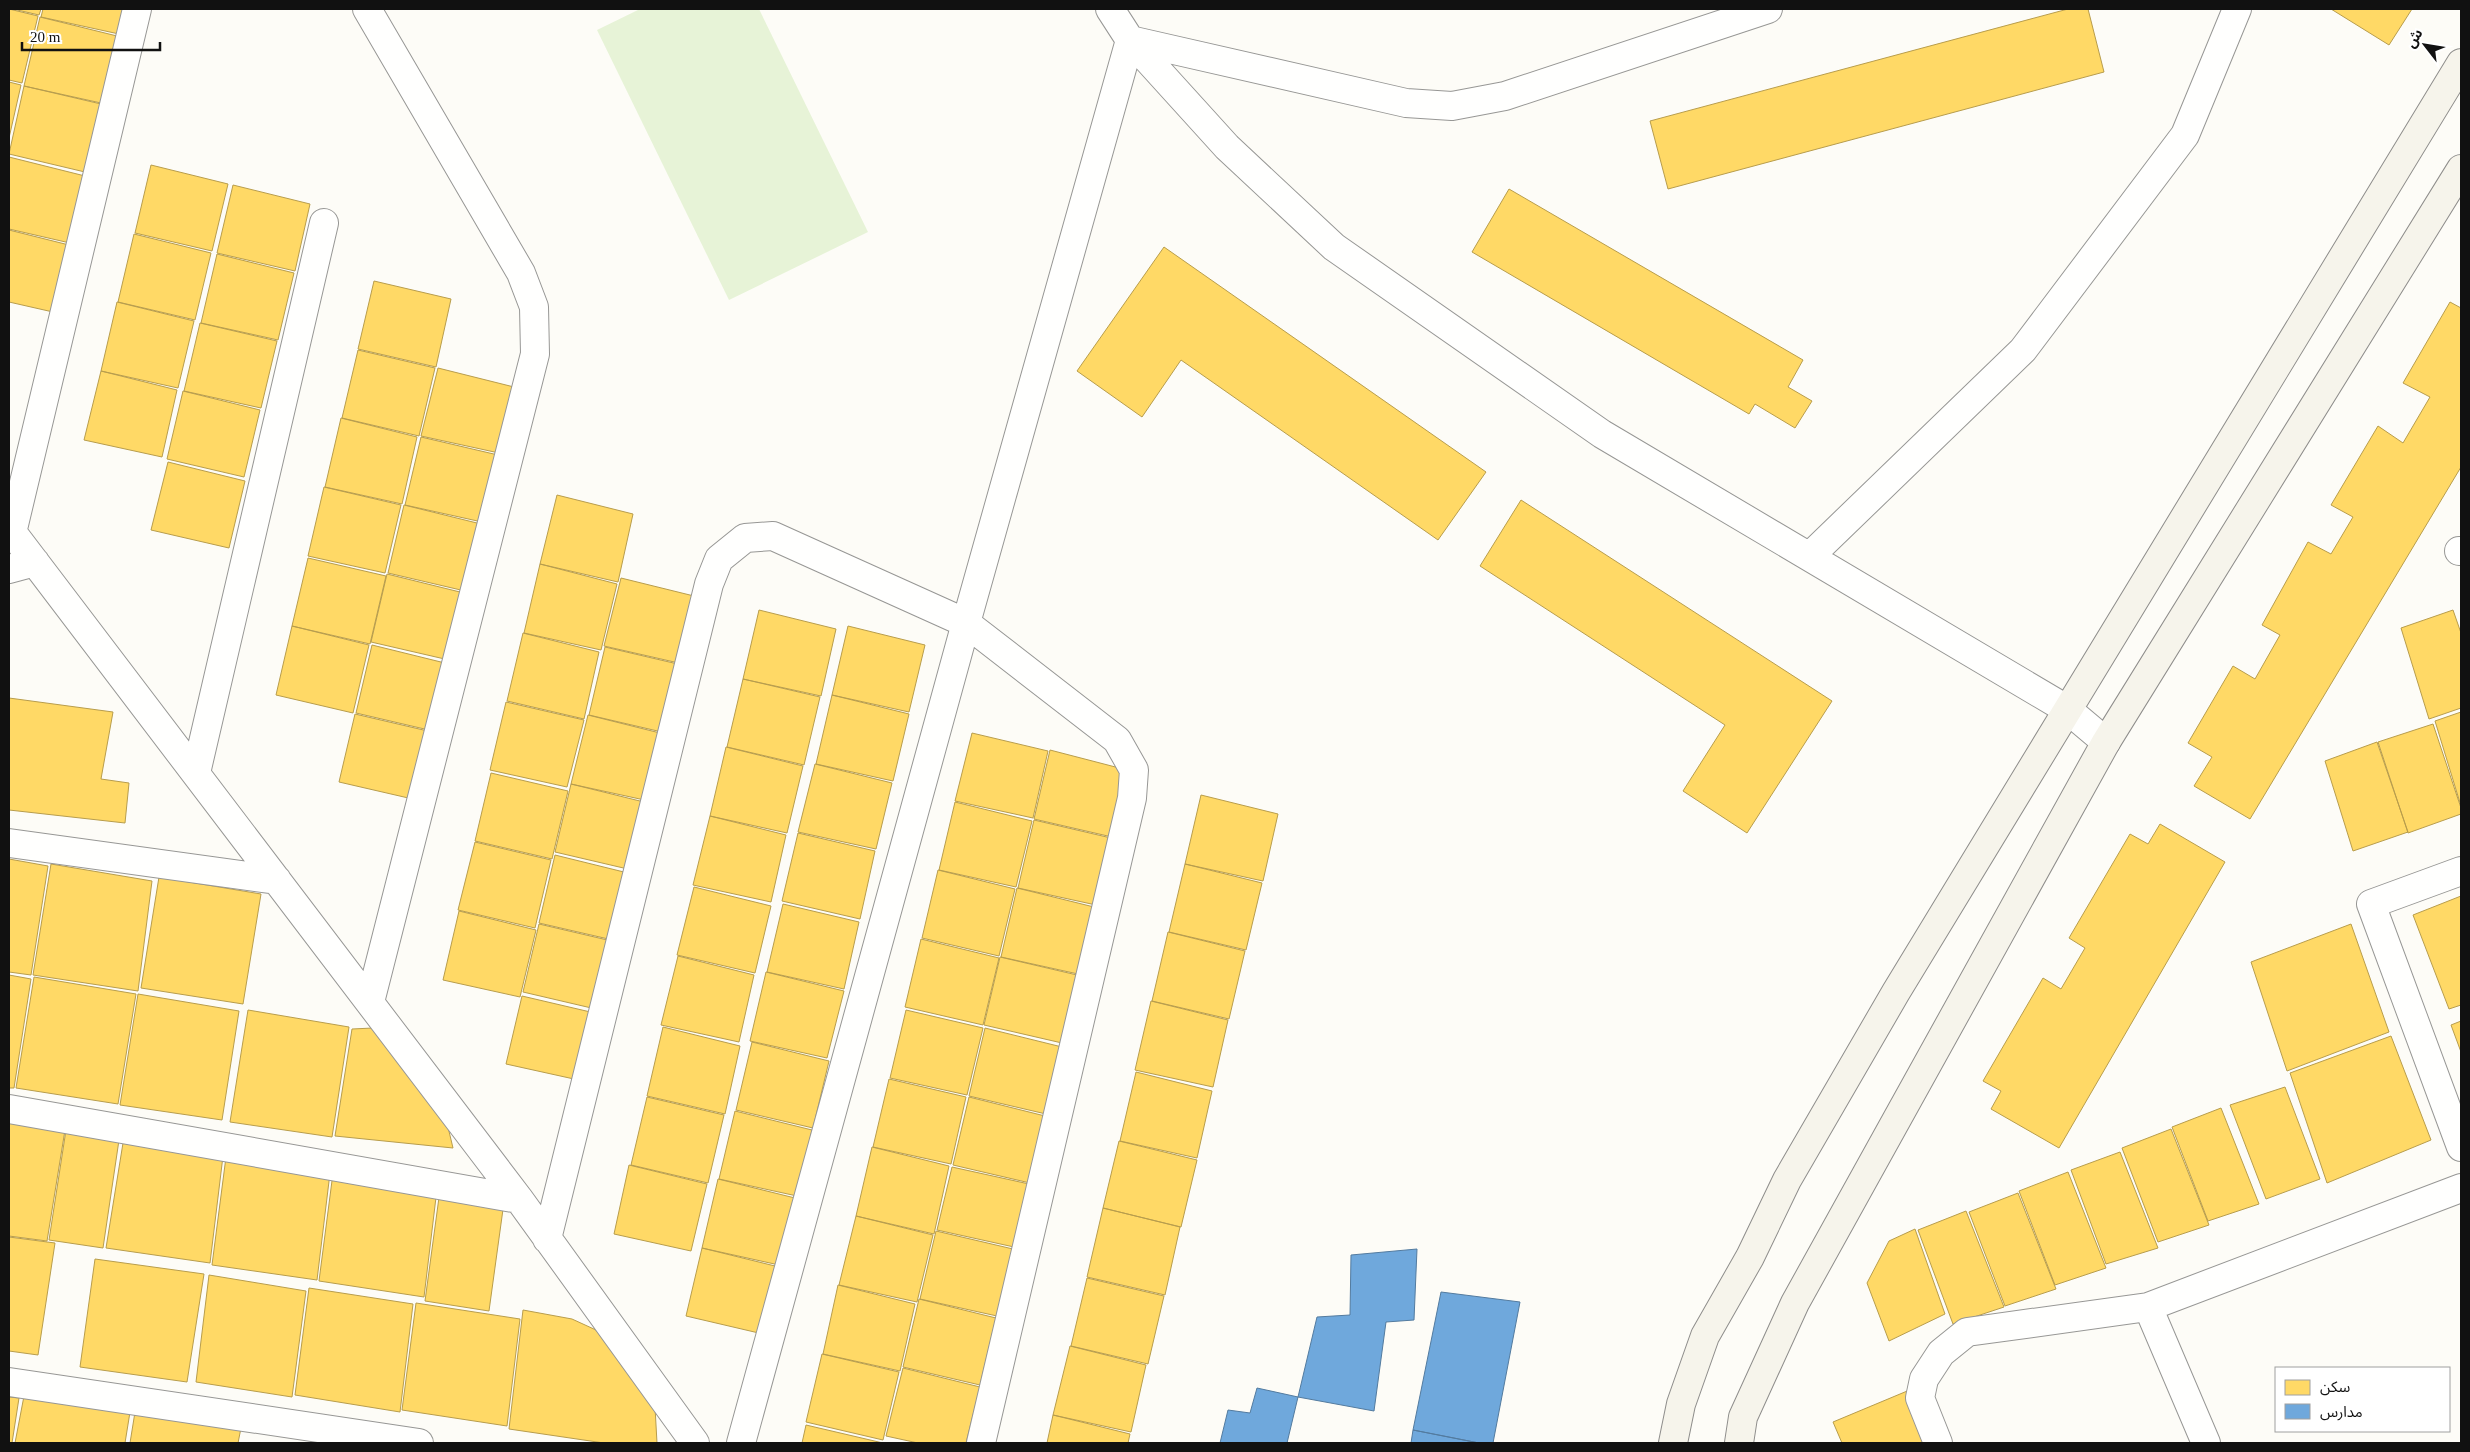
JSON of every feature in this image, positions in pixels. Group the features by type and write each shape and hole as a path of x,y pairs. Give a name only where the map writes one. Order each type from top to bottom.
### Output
{"main road":[{"path":"1672,1443 1681,1404 1705,1336 1750,1257 1787,1180 1896,992 2461,64"},
{"path":"1739,1443 1742,1417 1795,1303 2106,742 2461,169"}],"street":[{"path":"137,9 10,530 519,1199 695,1443"},
{"path":"367,9 521,273 534,307 535,354 370,1002"},
{"path":"1110,9 1130,40 1227,147 1334,247 1602,434 2068,710 2106,742"},
{"path":"1130,40 1406,103 1452,106 1505,96 1768,9"},
{"path":"1810,556 2023,350 2185,135 2237,9"},
{"path":"741,1443 966,623 1130,40"},
{"path":"196,773 324,223"},
{"path":"547,1239 704,603 719,559 745,538 773,536 966,623 1117,740 1134,770 1132,798 981,1443"},
{"path":"9,569 35,562"},
{"path":"9,843 277,880"},
{"path":"2461,871 2371,904 2461,1148"},
{"path":"9,1109 519,1199"},
{"path":"1938,1443 1920,1398 1924,1379 1942,1353 1967,1332 2148,1307 2461,1188"},
{"path":"2148,1307 2206,1443"},
{"path":"9,1382 419,1443"}],"green space":[{"path":"640,9 759,9 868,232 729,300 597,30"}],"building: سكن":[{"path":"9,9 38,16 22,83 9,80"},
{"path":"13,9 41,9 39,15"},
{"path":"43,9 125,9 119,34 41,17"},
{"path":"2068,9 2088,9 2104,72 1668,189 1650,121"},
{"path":"2331,9 2412,9 2389,45"},
{"path":"40,17 117,36 101,103 24,86"},
{"path":"9,82 21,85 9,138"},
{"path":"24,86 101,104 85,172 9,154"},
{"path":"9,157 85,176 70,243 9,229"},
{"path":"151,165 228,184 212,251 135,233"},
{"path":"233,185 310,204 295,271 217,253"},
{"path":"1509,189 1803,360 1788,387 1812,401 1795,428 1755,404 1749,414 1472,252"},
{"path":"9,230 69,245 53,312 9,302"},
{"path":"134,234 211,253 195,320 118,302"},
{"path":"1164,247 1486,472 1438,540 1181,360 1142,417 1077,371"},
{"path":"217,254 294,273 278,340 201,323"},
{"path":"374,281 451,299 436,367 358,349"},
{"path":"117,302 194,321 178,388 101,371"},
{"path":"2450,302 2461,308 2461,467 2250,819 2194,786 2212,757 2188,743 2233,666 2255,679 2280,635 2262,625 2308,542 2331,554 2353,517 2331,505 2378,426 2403,443 2430,397 2403,383"},
{"path":"200,323 277,341 261,408 184,391"},
{"path":"358,350 435,368 419,436 342,418"},
{"path":"438,368 514,387 499,453 421,436"},
{"path":"101,371 177,390 162,457 84,440"},
{"path":"183,391 260,410 244,477 167,459"},
{"path":"341,418 417,437 402,504 325,487"},
{"path":"421,437 498,455 482,522 405,505"},
{"path":"168,462 245,481 229,548 151,530"},
{"path":"324,487 401,505 385,573 308,556"},
{"path":"557,495 633,514 618,582 540,564"},
{"path":"1521,500 1832,701 1747,833 1683,791 1725,725 1480,566"},
{"path":"404,505 481,524 465,591 388,573"},
{"path":"308,558 386,576 370,644 292,626"},
{"path":"540,564 617,584 601,650 524,633"},
{"path":"387,574 464,593 449,660 371,642"},
{"path":"621,578 698,597 683,664 604,646"},
{"path":"759,610 836,629 821,696 743,679"},
{"path":"2453,610 2461,633 2461,708 2429,719 2401,628"},
{"path":"292,626 369,645 353,713 276,695"},
{"path":"848,626 925,645 909,712 832,695"},
{"path":"523,633 599,652 584,719 507,701"},
{"path":"372,645 449,664 433,731 356,713"},
{"path":"605,647 682,665 666,733 589,715"},
{"path":"743,679 820,697 804,765 727,747"},
{"path":"832,695 909,714 893,781 816,764"},
{"path":"9,698 113,712 101,779 129,783 125,823 9,810"},
{"path":"506,702 584,720 567,787 490,770"},
{"path":"2461,712 2461,806 2435,721"},
{"path":"355,714 432,732 417,800 339,782"},
{"path":"588,715 664,734 649,801 571,784"},
{"path":"2433,724 2461,808 2461,814 2408,833 2378,742"},
{"path":"972,733 1048,751 1033,818 955,801"},
{"path":"2377,742 2408,832 2353,851 2325,761"},
{"path":"726,747 803,766 787,833 710,816"},
{"path":"1050,750 1127,770 1112,837 1034,819"},
{"path":"815,764 892,783 876,849 798,832"},
{"path":"491,773 568,791 552,859 475,841"},
{"path":"571,784 648,803 632,870 555,852"},
{"path":"1201,795 1278,814 1263,881 1185,864"},
{"path":"955,802 1032,821 1016,887 939,870"},
{"path":"710,816 786,835 771,902 693,885"},
{"path":"1034,820 1111,838 1096,905 1018,888"},
{"path":"2160,824 2225,862 2059,1148 1991,1109 2001,1091 1983,1081 2043,978 2061,989 2085,948 2069,938 2130,834 2148,844"},
{"path":"798,833 875,851 860,919 782,901"},
{"path":"475,842 551,860 535,928 458,910"},
{"path":"555,855 632,874 617,941 539,923"},
{"path":"9,859 48,866 31,975 9,972"},
{"path":"51,864 152,881 138,991 33,975"},
{"path":"1185,864 1262,883 1246,950 1169,932"},
{"path":"938,870 1015,889 999,956 922,938"},
{"path":"159,877 261,894 243,1004 141,988"},
{"path":"694,887 771,906 755,973 677,955"},
{"path":"1017,888 1094,907 1078,974 1001,957"},
{"path":"2461,896 2461,1005 2449,1009 2413,915"},
{"path":"783,904 859,922 844,989 767,972"},
{"path":"459,911 536,930 520,997 443,980"},
{"path":"539,924 616,942 600,1010 523,992"},
{"path":"2351,924 2389,1032 2287,1071 2251,962"},
{"path":"1168,932 1245,951 1229,1019 1152,1001"},
{"path":"921,939 999,958 983,1025 905,1007"},
{"path":"678,956 754,975 739,1042 661,1025"},
{"path":"1000,957 1077,975 1062,1043 984,1025"},
{"path":"766,972 844,991 827,1058 750,1041"},
{"path":"9,975 31,979 14,1088 9,1088"},
{"path":"34,977 136,994 118,1104 16,1088"},
{"path":"138,994 239,1011 222,1120 120,1105"},
{"path":"522,996 599,1014 583,1081 506,1064"},
{"path":"1151,1001 1228,1020 1213,1087 1135,1070"},
{"path":"248,1010 349,1027 332,1137 230,1122"},
{"path":"906,1010 983,1028 967,1095 890,1078"},
{"path":"2461,1021 2461,1052 2451,1025"},
{"path":"663,1027 740,1046 725,1114 647,1096"},
{"path":"373,1028 447,1123 453,1148 335,1136 352,1029"},
{"path":"985,1028 1062,1047 1046,1114 969,1096"},
{"path":"2391,1036 2431,1140 2327,1183 2290,1073"},
{"path":"752,1042 829,1061 813,1128 736,1110"},
{"path":"1136,1072 1212,1091 1197,1158 1120,1141"},
{"path":"889,1079 966,1097 951,1164 873,1147"},
{"path":"2285,1087 2320,1179 2266,1199 2230,1105"},
{"path":"647,1097 724,1115 708,1183 631,1165"},
{"path":"969,1097 1045,1116 1030,1183 953,1165"},
{"path":"2221,1108 2259,1204 2208,1221 2172,1127"},
{"path":"735,1111 812,1130 797,1196 719,1179"},
{"path":"9,1122 65,1130 47,1241 9,1236"},
{"path":"2171,1129 2209,1225 2158,1242 2122,1148"},
{"path":"66,1130 119,1140 103,1248 49,1240"},
{"path":"1119,1141 1197,1160 1181,1227 1103,1208"},
{"path":"123,1143 223,1156 210,1263 106,1248"},
{"path":"872,1147 949,1166 934,1234 856,1216"},
{"path":"2120,1152 2158,1248 2106,1264 2071,1170"},
{"path":"226,1157 330,1173 317,1280 212,1265"},
{"path":"629,1165 707,1184 691,1251 614,1234"},
{"path":"952,1167 1029,1184 1014,1247 937,1230"},
{"path":"2068,1172 2106,1268 2055,1285 2019,1191"},
{"path":"333,1173 437,1189 424,1297 319,1281"},
{"path":"718,1179 795,1198 779,1265 702,1248"},
{"path":"440,1190 504,1202 489,1311 425,1301"},
{"path":"2018,1193 2056,1289 2005,1306 1969,1212"},
{"path":"1103,1208 1180,1227 1165,1295 1087,1277"},
{"path":"1966,1211 2004,1307 1953,1324 1918,1230"},
{"path":"856,1216 933,1235 917,1302 839,1285"},
{"path":"1915,1229 1945,1314 1889,1341 1867,1283 1889,1241"},
{"path":"936,1231 1013,1249 997,1316 920,1299"},
{"path":"9,1237 55,1243 38,1355 9,1351"},
{"path":"702,1248 779,1267 763,1334 686,1316"},
{"path":"95,1259 204,1274 187,1382 80,1367"},
{"path":"209,1275 306,1291 292,1397 196,1382"},
{"path":"1087,1278 1164,1296 1148,1364 1071,1346"},
{"path":"838,1285 915,1304 900,1371 823,1354"},
{"path":"309,1288 413,1304 400,1412 295,1395"},
{"path":"919,1299 996,1318 980,1385 903,1367"},
{"path":"416,1303 520,1319 507,1426 402,1410"},
{"path":"523,1310 572,1319 596,1330 655,1407 657,1443 604,1443 509,1429"},
{"path":"1070,1346 1146,1365 1131,1432 1053,1415"},
{"path":"822,1354 899,1372 883,1440 806,1422"},
{"path":"903,1368 980,1387 966,1443 918,1443 886,1436"},
{"path":"1912,1389 1932,1443 1842,1443 1833,1422"},
{"path":"24,1396 130,1412 125,1443 15,1443"},
{"path":"9,1397 19,1398 12,1443 9,1443"},
{"path":"135,1412 241,1428 238,1443 130,1443"},
{"path":"1053,1415 1130,1434 1128,1443 1047,1443"},
{"path":"806,1425 883,1443 802,1443"}],"building: مدارس":[{"path":"1417,1249 1414,1320 1386,1322 1374,1411 1298,1397 1317,1317 1350,1315 1351,1255"},
{"path":"1441,1292 1520,1302 1493,1443 1479,1443 1413,1430"},
{"path":"1257,1388 1298,1397 1287,1443 1220,1443 1228,1410 1250,1413"},
{"path":"1413,1430 1479,1443 1411,1443"}]}
